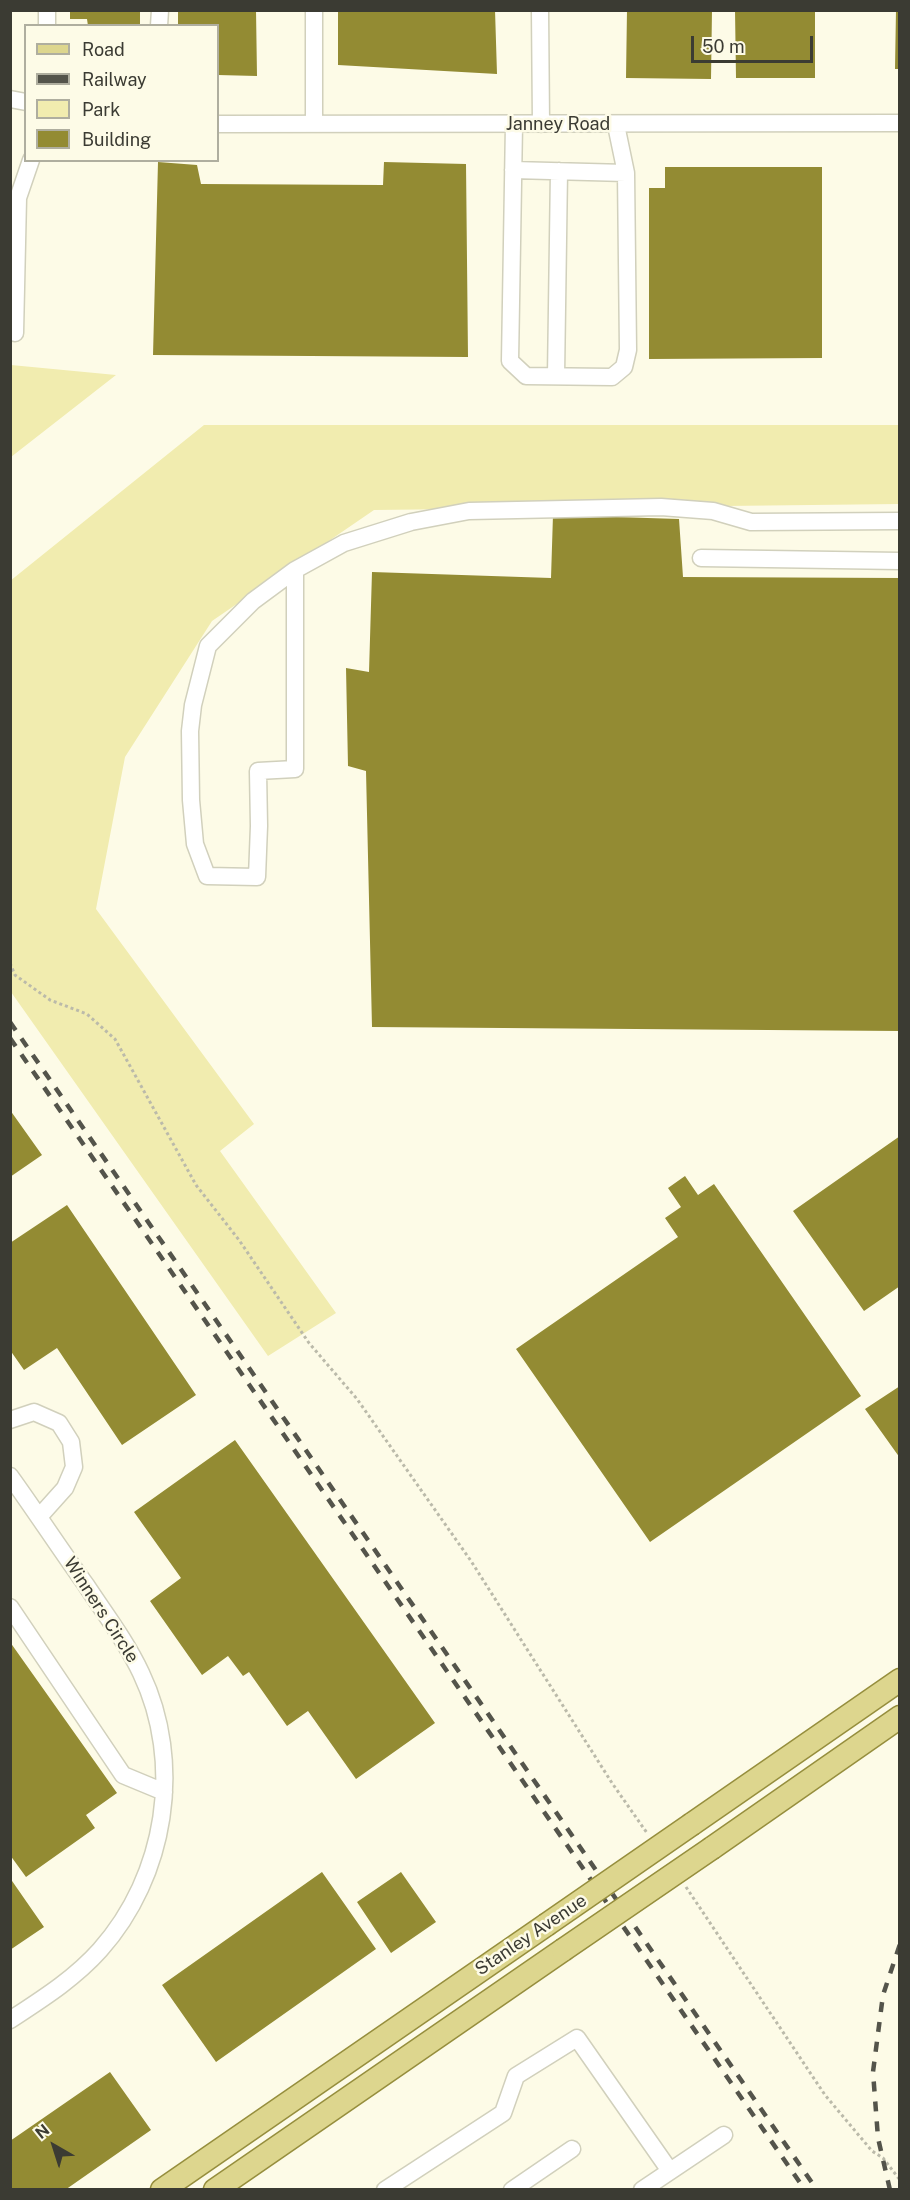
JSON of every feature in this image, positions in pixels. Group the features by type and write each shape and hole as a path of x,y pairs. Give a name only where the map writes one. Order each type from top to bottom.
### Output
{"main road":[{"name":"Stanley Avenue","path":"162,2190 900,1680"},
{"name":"Stanley Avenue","path":"215,2190 900,1717"}],"street":[{"path":"314,124 315,10"},
{"path":"540,10 541,124"},
{"name":"Janney Road","path":"219,124 900,123"},
{"path":"514,124 510,361 526,376 612,377 624,367 628,350 626,172 616,124"},
{"path":"15,333 18,198 30,162"},
{"path":"513,170 626,172"},
{"path":"556,376 559,171"},
{"path":"295,570 295,769 258,771 257,877 207,876 195,844 191,800 190,731 193,705 208,646 253,601 295,570 344,543 411,522 469,512 662,507 713,511 751,522 900,521"},
{"path":"701,558 900,561"},
{"path":"10,1420 34,1412 59,1423 71,1442 74,1467 65,1488 39,1517"},
{"name":"Winners Circle","path":"10,1476 126,1643 142,1676 154,1710 162,1746 164,1792 159,1835 152,1859 139,1890 121,1923 101,1949 83,1967 10,2020"},
{"path":"10,1607 123,1775 164,1792"},
{"path":"385,2190 502,2113 516,2076 577,2038 670,2171"},
{"path":"642,2190 724,2135"},
{"path":"512,2190 572,2149"}],"path":[{"path":"10,963 15,975 50,1000 87,1014 115,1039 196,1185 239,1240 309,1343 357,1399 464,1551 612,1784 651,1838"},
{"path":"684,1884 825,2095 872,2151 883,2158 900,2180"}],"green space":[{"path":"11,365 116,375 11,457"},
{"path":"204,425 899,425 899,504 374,510 212,621 125,757 96,909 254,1124 220,1151 336,1313 268,1356 11,992 10,581"}],"building":[{"path":"70,10 140,10 140,24 88,24 87,19 70,19"},
{"path":"178,10 256,10 257,76 219,75 219,24 178,24"},
{"path":"338,10 495,10 497,74 338,65"},
{"path":"627,10 712,10 711,79 626,78"},
{"path":"735,10 815,10 815,78 736,78"},
{"path":"896,10 900,10 900,69 895,69"},
{"path":"158,162 197,165 201,184 383,185 384,162 466,164 468,357 153,355"},
{"path":"665,167 822,167 822,358 649,359 649,188 665,188"},
{"path":"553,515 679,519 683,577 900,578 900,1031 372,1027 366,771 348,766 346,668 369,672 372,572 551,578"},
{"path":"10,1110 42,1155 10,1177"},
{"path":"900,1136 900,1286 864,1311 793,1211"},
{"path":"685,1176 698,1195 714,1184 861,1396 650,1542 516,1349 678,1237 665,1218 681,1207 668,1188"},
{"path":"67,1205 196,1395 122,1445 57,1348 24,1370 10,1350 10,1243"},
{"path":"900,1386 900,1458 865,1409"},
{"path":"235,1440 435,1723 356,1779 308,1711 287,1726 249,1672 243,1676 228,1656 202,1675 150,1601 181,1578 134,1512"},
{"path":"10,1642 117,1793 86,1815 95,1828 26,1877 10,1855"},
{"path":"322,1872 376,1949 216,2062 162,1985"},
{"path":"401,1872 436,1922 391,1953 357,1902"},
{"path":"10,1878 44,1927 10,1950"},
{"path":"110,2072 151,2130 65,2190 10,2190 10,2141"}],"railway":[{"path":"10,1022 817,2190"},
{"path":"10,1038 805,2190"},
{"path":"890,2190 878,2138 873,2072 883,1995 900,1944"}]}
